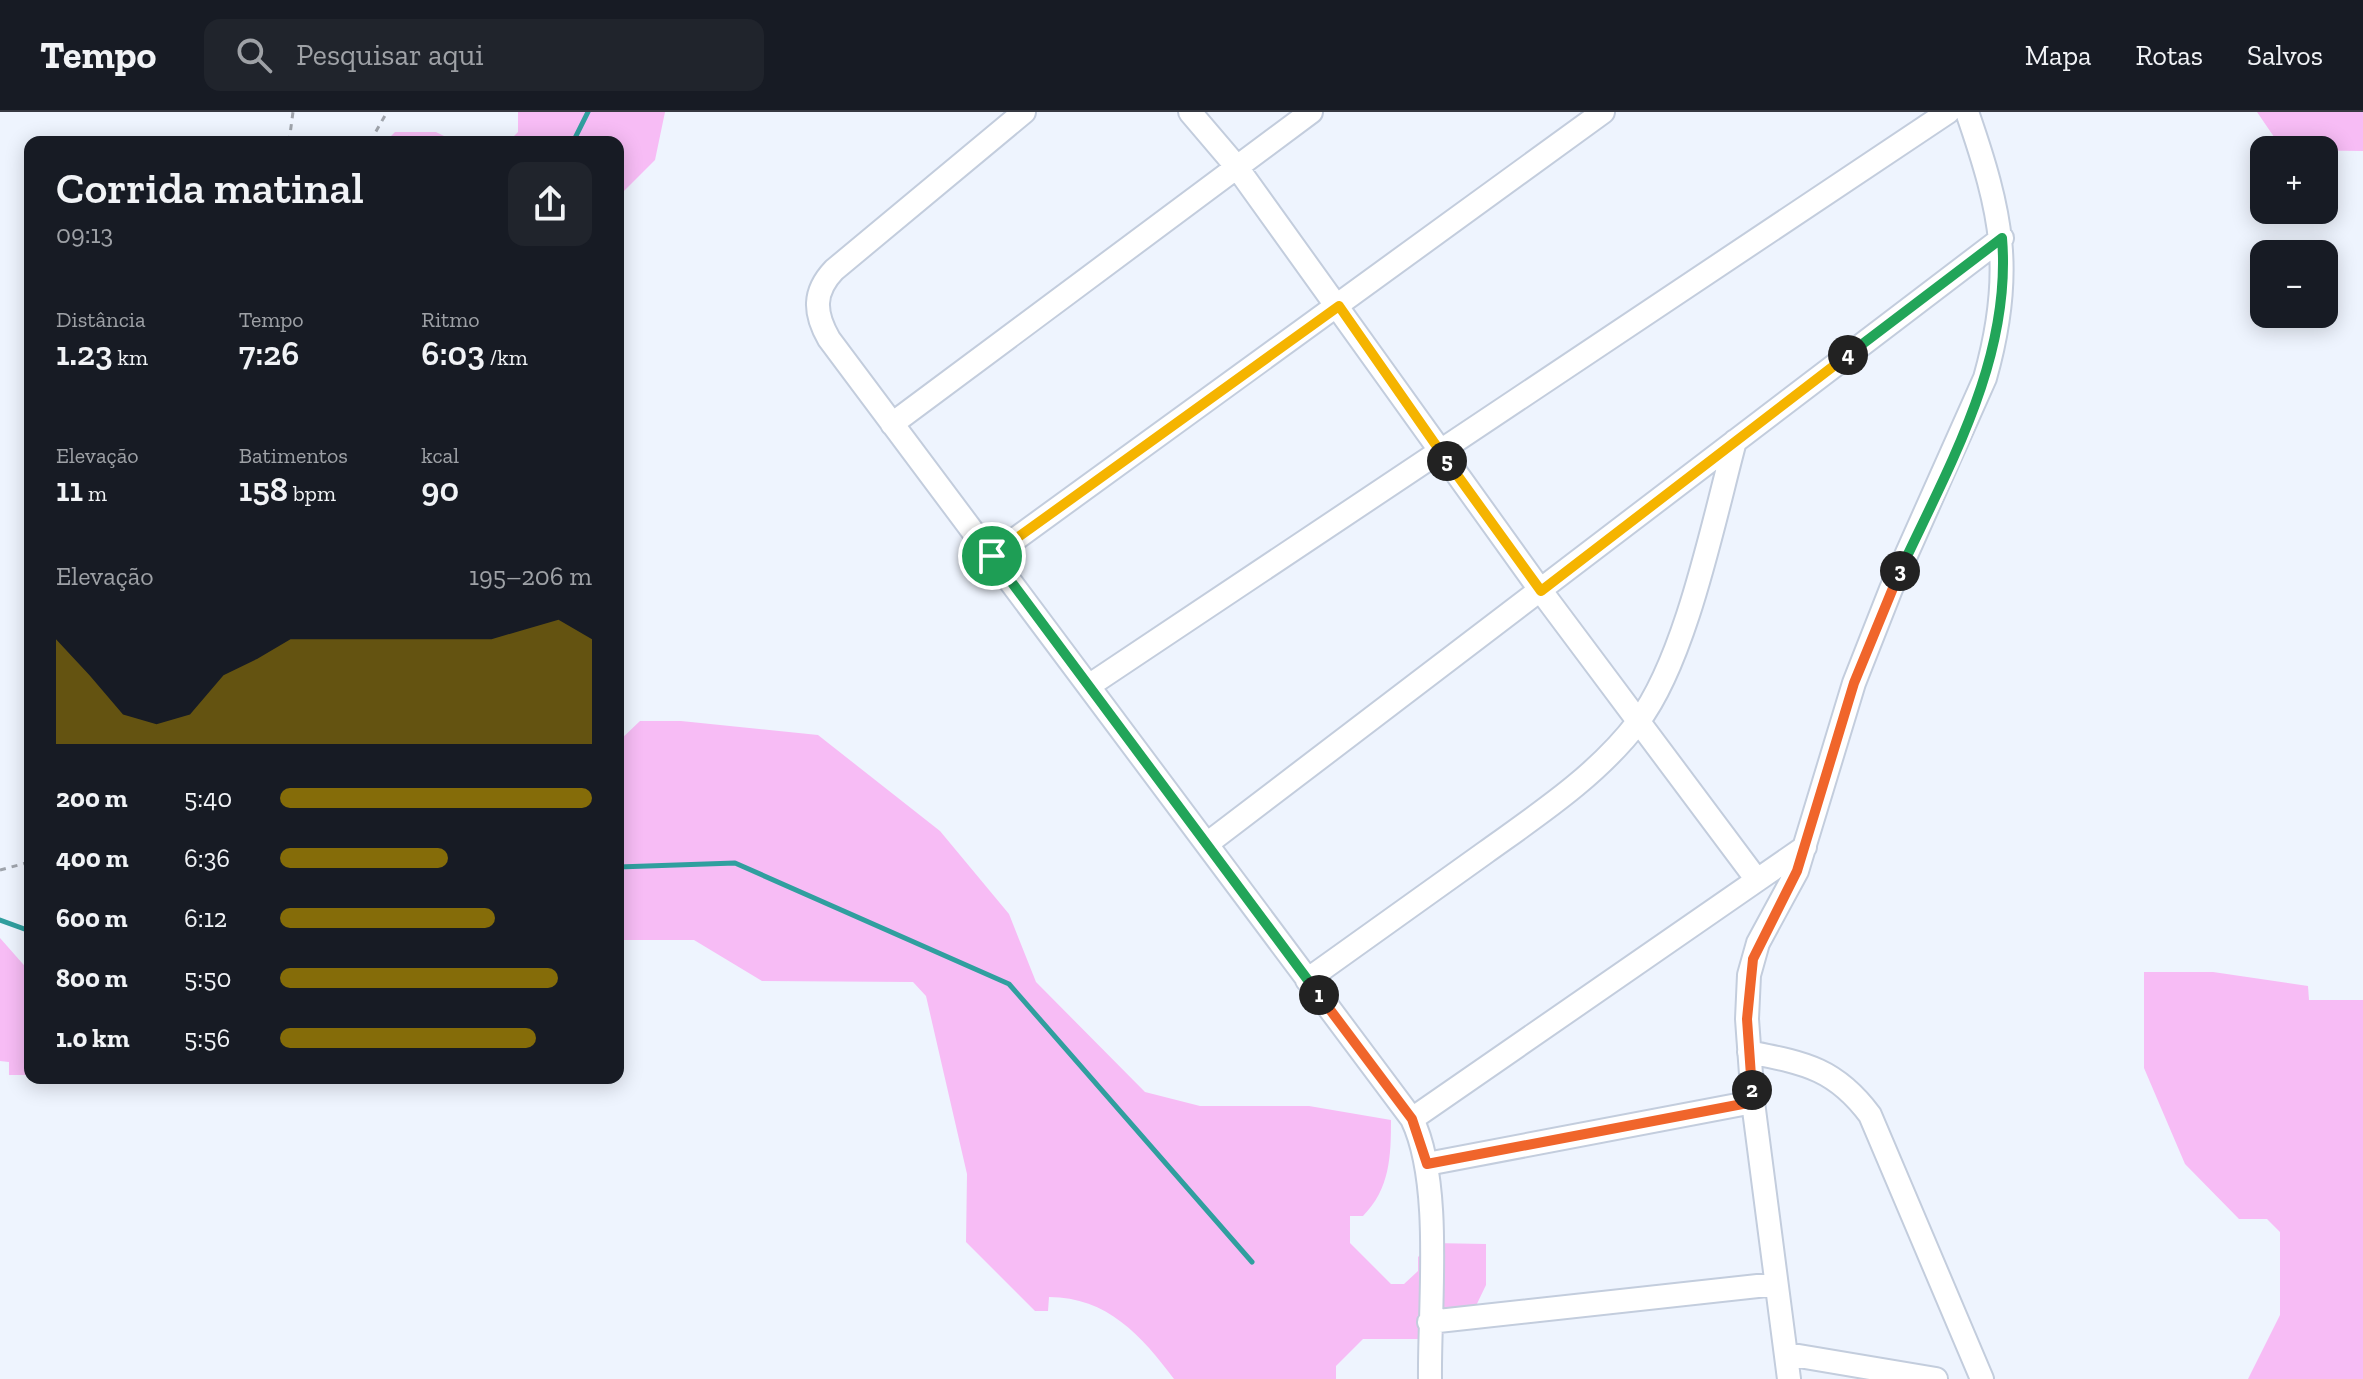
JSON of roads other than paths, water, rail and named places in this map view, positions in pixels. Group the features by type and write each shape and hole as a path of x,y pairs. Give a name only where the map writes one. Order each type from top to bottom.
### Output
{"street":[{"path":"1024,112 880,228 834,270 820,289 817,307 822,328 1412,1119 1427,1164 1430,1379"},
{"path":"1190,112 1236,166 1541,591 1757,880"},
{"path":"892,424 1311,112"},
{"path":"992,556 1603,112"},
{"path":"1090,685 1948,112"},
{"path":"1789,1379 1753,1102 1747,993 1753,959 1790,888 1805,847 1854,683 1985,378 2000,314 2004,265 2002,238 1988,172 1967,112"},
{"path":"1208,843 2002,238"},
{"path":"1307,980 1556,801 1615,750 1640,720 1662,680 1682,627 1735,441"},
{"path":"1412,1119 1805,847"},
{"path":"1749,1052 1800,1062 1832,1076 1856,1096 1870,1115 1982,1379"},
{"path":"1427,1164 1753,1102"},
{"path":"1429,1322 1776,1284"},
{"path":"1787,1354 1936,1379"}],"waterway":[{"path":"576,136 588,112"},
{"path":"624,867 735,863 1009,984 1252,1262"},
{"path":"0,920 24,929"}]}
